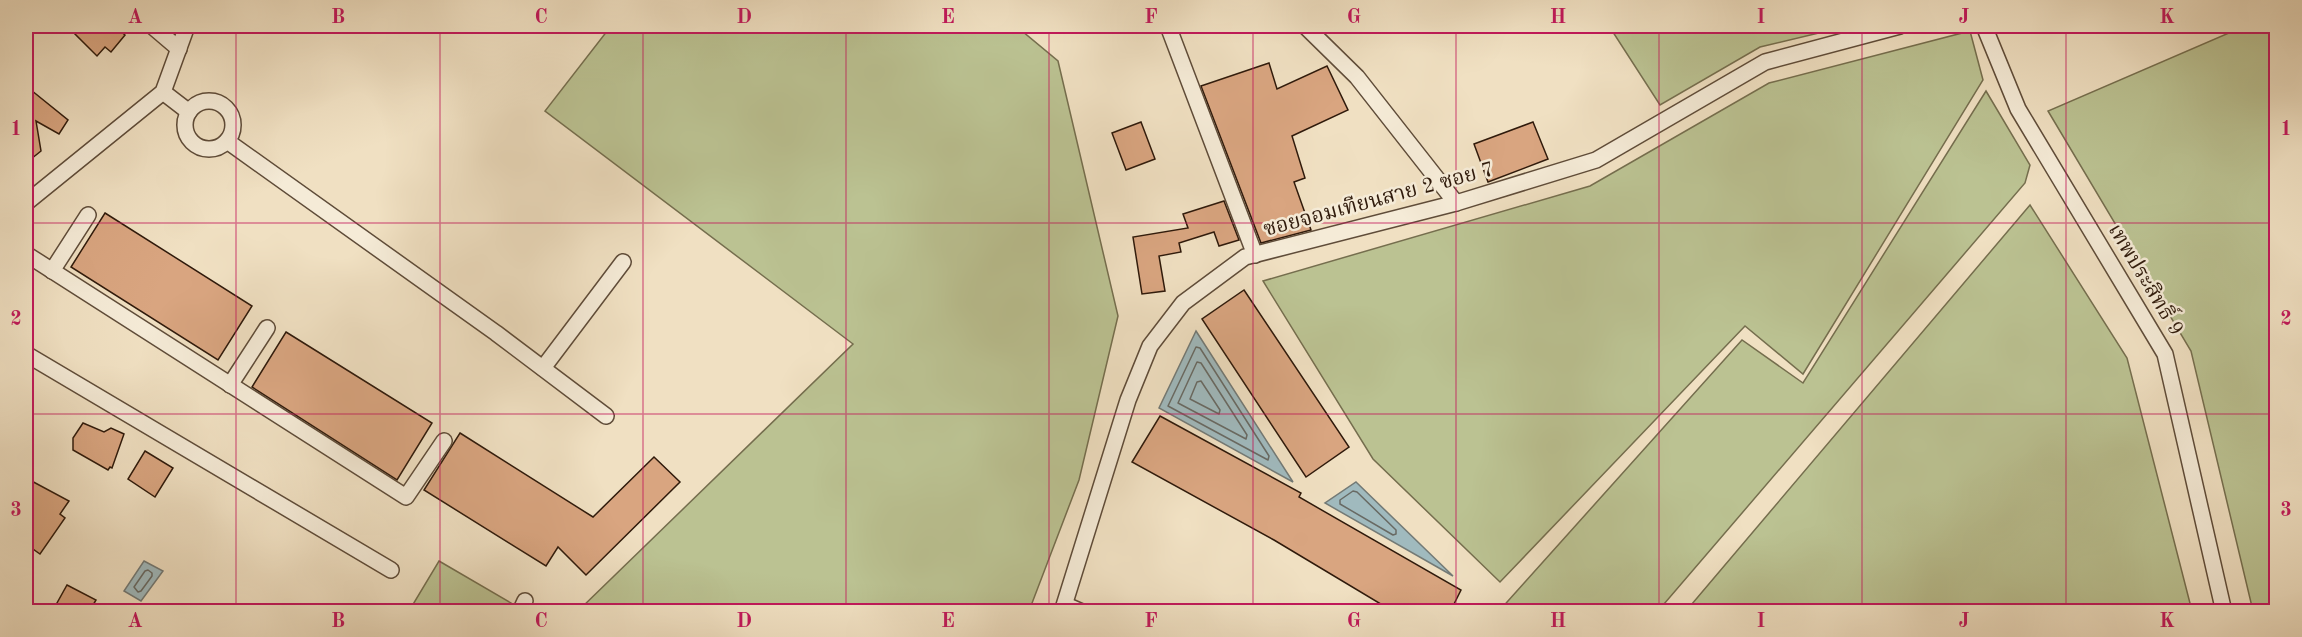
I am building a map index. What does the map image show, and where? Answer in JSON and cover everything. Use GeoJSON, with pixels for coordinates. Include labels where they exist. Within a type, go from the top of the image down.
{"type":"FeatureCollection","features":[{"type":"Feature","properties":{"kind":"street"},"geometry":{"type":"LineString","coordinates":[[152,26],[178,48]]}},
{"type":"Feature","properties":{"kind":"street"},"geometry":{"type":"LineString","coordinates":[[26,203],[163,92],[187,26]]}},
{"type":"Feature","properties":{"kind":"street"},"geometry":{"type":"LineString","coordinates":[[1168,26],[1255,255]]}},
{"type":"Feature","properties":{"kind":"street"},"geometry":{"type":"LineString","coordinates":[[1305,26],[1357,77],[1456,203]]}},
{"type":"Feature","properties":{"kind":"street","name":"ซอยจอมเทียนสาย 2 ซอย 7"},"geometry":{"type":"LineString","coordinates":[[1064,608],[1128,400],[1150,346],[1183,303],[1245,257],[1456,203],[1596,160],[1764,62],[1900,26]]}},
{"type":"Feature","properties":{"kind":"street","name":"เทพประสิทธิ์ 9"},"geometry":{"type":"LineString","coordinates":[[1984,26],[2018,109],[2165,354],[2224,612]]}},
{"type":"Feature","properties":{"kind":"street"},"geometry":{"type":"LineString","coordinates":[[163,92],[189,112]]}},
{"type":"Feature","properties":{"kind":"street"},"geometry":{"type":"LineString","coordinates":[[209,101],[224,106],[233,119],[231,134],[227,141],[221,146],[205,149],[192,141],[185,127],[189,112],[201,102],[209,101]]}},
{"type":"Feature","properties":{"kind":"street"},"geometry":{"type":"LineString","coordinates":[[227,141],[543,368],[606,416]]}},
{"type":"Feature","properties":{"kind":"street"},"geometry":{"type":"LineString","coordinates":[[51,271],[88,215]]}},
{"type":"Feature","properties":{"kind":"street"},"geometry":{"type":"LineString","coordinates":[[26,254],[406,497],[444,441]]}},
{"type":"Feature","properties":{"kind":"street"},"geometry":{"type":"LineString","coordinates":[[543,368],[623,262]]}},
{"type":"Feature","properties":{"kind":"street"},"geometry":{"type":"LineString","coordinates":[[230,385],[267,328]]}},
{"type":"Feature","properties":{"kind":"street"},"geometry":{"type":"LineString","coordinates":[[26,354],[391,570]]}},
{"type":"Feature","properties":{"kind":"street"},"geometry":{"type":"LineString","coordinates":[[1064,608],[1082,612]]}},
{"type":"Feature","properties":{"kind":"green space"},"geometry":{"type":"Polygon","coordinates":[[[611,26],[1016,26],[1058,61],[1118,316],[1079,480],[1029,611],[578,611],[853,344],[545,111],[611,26]]]}},
{"type":"Feature","properties":{"kind":"green space"},"geometry":{"type":"Polygon","coordinates":[[[1609,26],[1848,26],[1760,47],[1660,105],[1609,26]]]}},
{"type":"Feature","properties":{"kind":"green space"},"geometry":{"type":"Polygon","coordinates":[[[2245,26],[2276,26],[2276,611],[2253,611],[2191,351],[2048,111],[2245,26]]]}},
{"type":"Feature","properties":{"kind":"green space"},"geometry":{"type":"Polygon","coordinates":[[[1970,31],[1983,80],[1803,374],[1745,326],[1500,582],[1373,459],[1263,281],[1590,186],[1769,83],[1970,31]]]}},
{"type":"Feature","properties":{"kind":"green space"},"geometry":{"type":"Polygon","coordinates":[[[1986,91],[2030,165],[2025,183],[1658,611],[1499,611],[1742,340],[1803,383],[1986,91]]]}},
{"type":"Feature","properties":{"kind":"green space"},"geometry":{"type":"Polygon","coordinates":[[[2030,205],[2127,358],[2192,611],[1686,611],[2030,205]]]}},
{"type":"Feature","properties":{"kind":"green space"},"geometry":{"type":"Polygon","coordinates":[[[439,561],[511,603],[506,611],[409,611],[439,561]]]}},
{"type":"Feature","properties":{"kind":"water"},"geometry":{"type":"Polygon","coordinates":[[[1196,331],[1293,482],[1159,408],[1196,331]]]}},
{"type":"Feature","properties":{"kind":"water"},"geometry":{"type":"Polygon","coordinates":[[[1356,482],[1453,576],[1325,503],[1356,482]]]}},
{"type":"Feature","properties":{"kind":"water"},"geometry":{"type":"Polygon","coordinates":[[[144,561],[163,571],[141,601],[124,591],[144,561]]]}},
{"type":"Feature","properties":{"kind":"building"},"geometry":{"type":"Polygon","coordinates":[[[83,26],[114,26],[125,35],[111,52],[105,47],[97,56],[74,33],[83,26]]]}},
{"type":"Feature","properties":{"kind":"building"},"geometry":{"type":"Polygon","coordinates":[[[1269,63],[1277,89],[1327,66],[1348,110],[1292,136],[1305,178],[1294,182],[1311,230],[1261,243],[1201,86],[1269,63]]]}},
{"type":"Feature","properties":{"kind":"building"},"geometry":{"type":"Polygon","coordinates":[[[26,86],[68,120],[59,134],[36,121],[41,151],[26,163],[26,86]]]}},
{"type":"Feature","properties":{"kind":"building"},"geometry":{"type":"Polygon","coordinates":[[[1141,122],[1155,159],[1126,170],[1112,133],[1141,122]]]}},
{"type":"Feature","properties":{"kind":"building"},"geometry":{"type":"Polygon","coordinates":[[[1533,122],[1548,159],[1488,182],[1474,144],[1533,122]]]}},
{"type":"Feature","properties":{"kind":"building"},"geometry":{"type":"Polygon","coordinates":[[[1224,201],[1239,240],[1219,246],[1214,232],[1179,243],[1181,252],[1159,256],[1165,291],[1142,294],[1133,237],[1188,228],[1183,214],[1224,201]]]}},
{"type":"Feature","properties":{"kind":"building"},"geometry":{"type":"Polygon","coordinates":[[[105,213],[252,306],[218,360],[71,267],[105,213]]]}},
{"type":"Feature","properties":{"kind":"building"},"geometry":{"type":"Polygon","coordinates":[[[1244,290],[1349,447],[1306,477],[1202,319],[1244,290]]]}},
{"type":"Feature","properties":{"kind":"building"},"geometry":{"type":"Polygon","coordinates":[[[286,332],[432,423],[397,480],[252,387],[286,332]]]}},
{"type":"Feature","properties":{"kind":"building"},"geometry":{"type":"Polygon","coordinates":[[[1160,416],[1301,493],[1299,497],[1461,590],[1450,612],[1394,612],[1274,540],[1132,462],[1160,416]]]}},
{"type":"Feature","properties":{"kind":"building"},"geometry":{"type":"Polygon","coordinates":[[[83,423],[104,432],[111,428],[124,434],[112,468],[108,470],[73,450],[73,438],[83,423]]]}},
{"type":"Feature","properties":{"kind":"building"},"geometry":{"type":"Polygon","coordinates":[[[460,433],[593,517],[654,457],[680,482],[586,575],[558,547],[546,566],[424,490],[460,433]]]}},
{"type":"Feature","properties":{"kind":"building"},"geometry":{"type":"Polygon","coordinates":[[[145,451],[173,468],[155,497],[128,479],[145,451]]]}},
{"type":"Feature","properties":{"kind":"building"},"geometry":{"type":"Polygon","coordinates":[[[26,478],[69,501],[60,514],[65,518],[40,554],[26,544],[26,478]]]}},
{"type":"Feature","properties":{"kind":"building"},"geometry":{"type":"Polygon","coordinates":[[[67,585],[96,600],[89,612],[52,612],[67,585]]]}}]}
